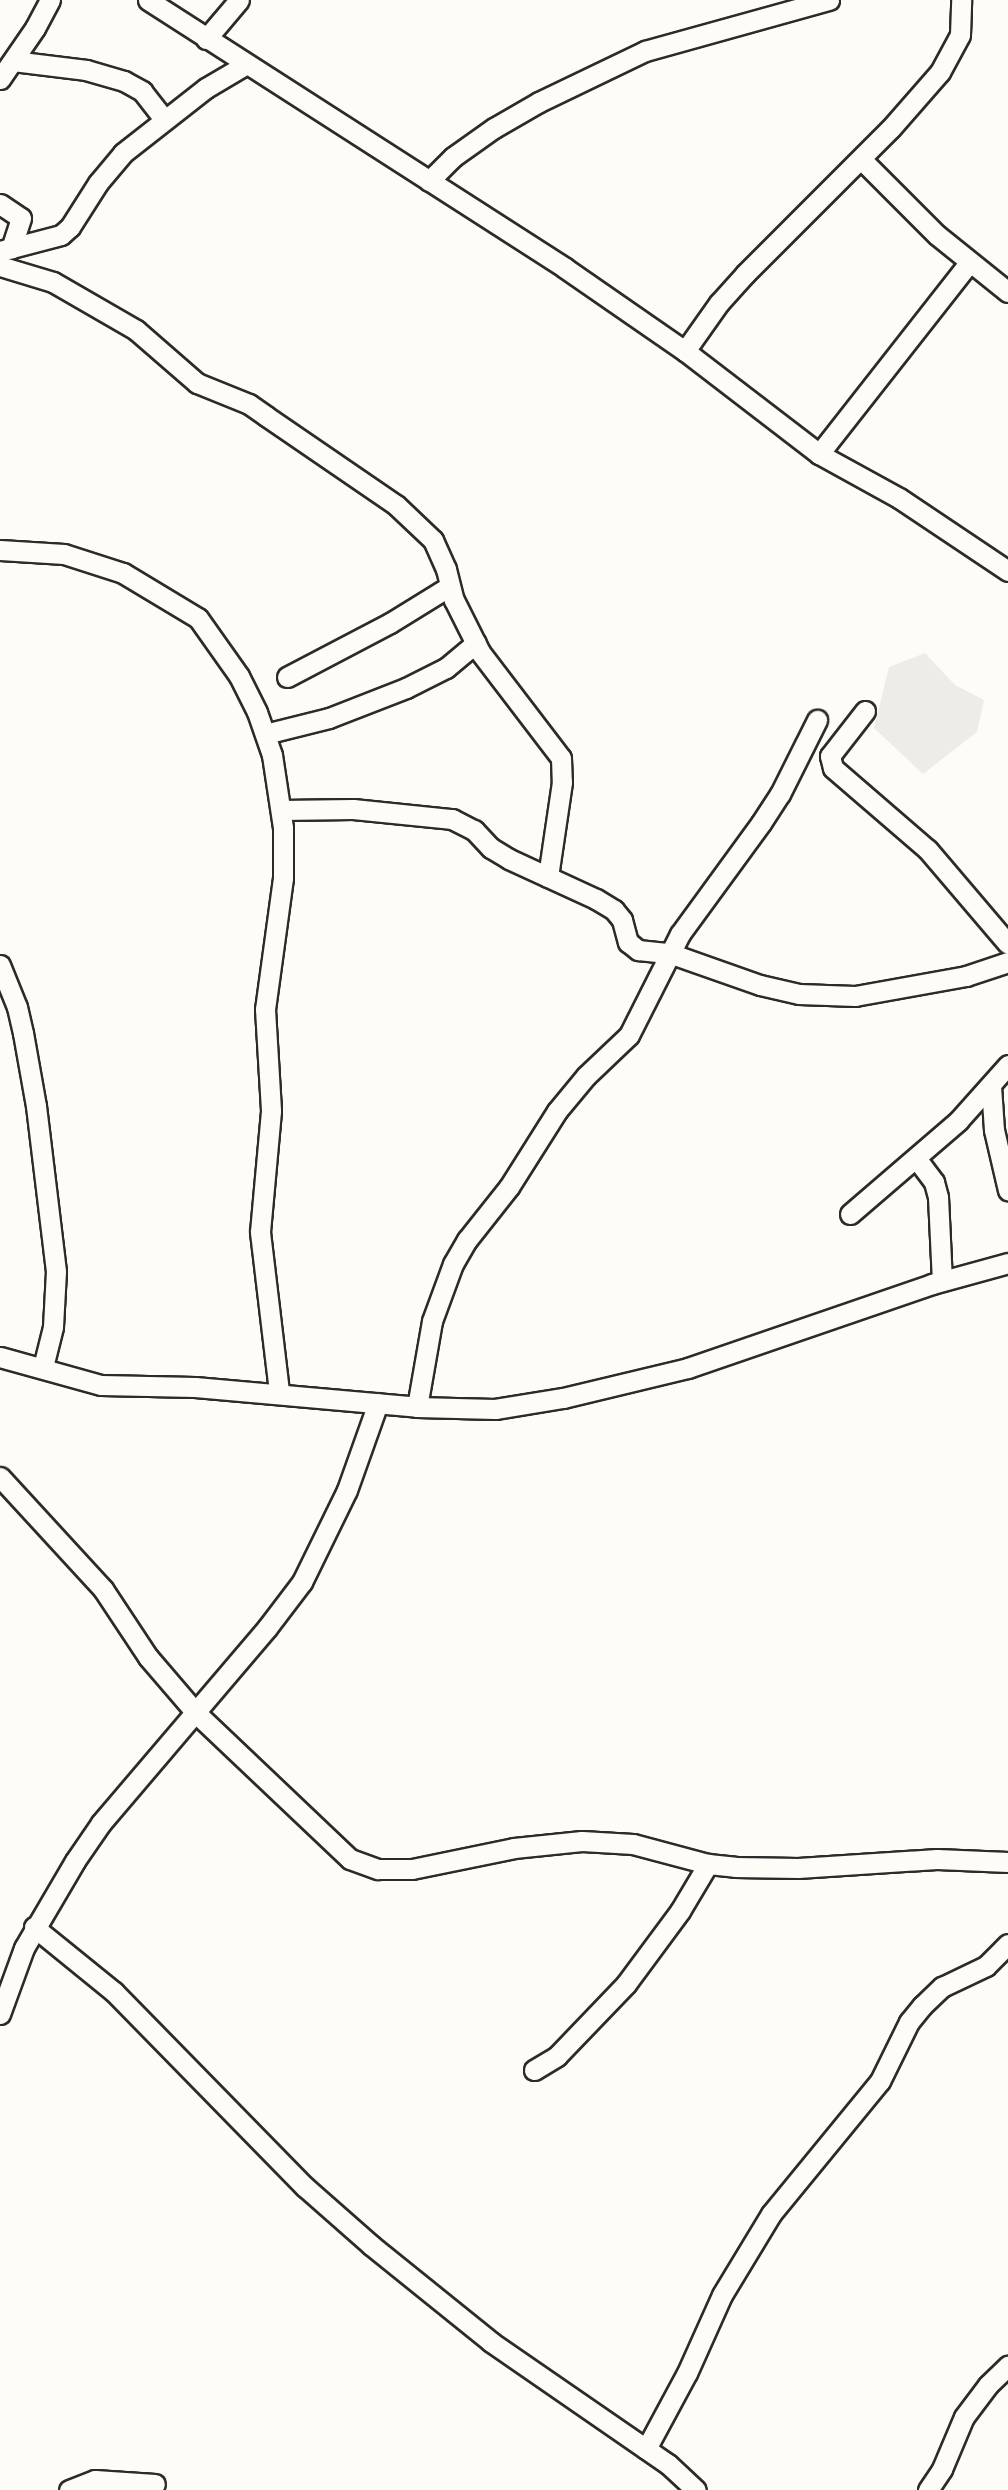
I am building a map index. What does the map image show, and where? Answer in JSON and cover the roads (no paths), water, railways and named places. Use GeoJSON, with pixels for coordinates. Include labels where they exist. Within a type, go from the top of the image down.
{"type":"FeatureCollection","features":[{"type":"Feature","properties":{"kind":"street"},"geometry":{"type":"LineString","coordinates":[[0,79],[50,0]]}},
{"type":"Feature","properties":{"kind":"street"},"geometry":{"type":"LineString","coordinates":[[148,0],[245,65],[565,268],[685,351],[820,454],[899,498],[1008,571]]}},
{"type":"Feature","properties":{"kind":"street"},"geometry":{"type":"LineString","coordinates":[[206,39],[239,0]]}},
{"type":"Feature","properties":{"kind":"street"},"geometry":{"type":"LineString","coordinates":[[429,181],[453,157],[494,128],[539,102],[645,51],[829,0]]}},
{"type":"Feature","properties":{"kind":"street"},"geometry":{"type":"LineString","coordinates":[[685,351],[719,303],[745,274],[861,159],[940,72],[960,36],[961,0]]}},
{"type":"Feature","properties":{"kind":"street"},"geometry":{"type":"LineString","coordinates":[[13,61],[86,70],[124,81],[142,91],[164,119]]}},
{"type":"Feature","properties":{"kind":"street"},"geometry":{"type":"LineString","coordinates":[[6,249],[61,235],[70,227],[109,169],[164,119],[245,65]]}},
{"type":"Feature","properties":{"kind":"street"},"geometry":{"type":"LineString","coordinates":[[861,159],[904,205],[970,263],[1008,292]]}},
{"type":"Feature","properties":{"kind":"street"},"geometry":{"type":"LineString","coordinates":[[0,204],[21,218],[6,249]]}},
{"type":"Feature","properties":{"kind":"street"},"geometry":{"type":"LineString","coordinates":[[820,454],[970,263]]}},
{"type":"Feature","properties":{"kind":"street"},"geometry":{"type":"LineString","coordinates":[[0,266],[53,282],[126,324],[197,383],[252,406],[396,505],[433,540],[476,643],[500,681],[561,758],[562,782],[548,877]]}},
{"type":"Feature","properties":{"kind":"street"},"geometry":{"type":"LineString","coordinates":[[0,550],[64,554],[123,573],[178,603],[198,618],[239,676],[272,755],[281,810],[283,878],[265,1009],[271,1100],[260,1232],[279,1392]]}},
{"type":"Feature","properties":{"kind":"street"},"geometry":{"type":"LineString","coordinates":[[287,677],[379,629],[450,586]]}},
{"type":"Feature","properties":{"kind":"street"},"geometry":{"type":"LineString","coordinates":[[265,734],[329,718],[406,688],[446,668],[476,643]]}},
{"type":"Feature","properties":{"kind":"street"},"geometry":{"type":"LineString","coordinates":[[866,711],[830,756],[833,768],[928,850],[1008,944]]}},
{"type":"Feature","properties":{"kind":"street"},"geometry":{"type":"LineString","coordinates":[[417,1407],[432,1321],[459,1254],[515,1178],[557,1111],[629,1035],[669,953],[780,794],[817,720]]}},
{"type":"Feature","properties":{"kind":"street"},"geometry":{"type":"LineString","coordinates":[[281,810],[365,810],[452,820],[474,830],[491,848],[509,859],[614,910],[622,920],[628,942],[638,950],[669,953],[760,985],[829,998],[855,996],[946,980],[1008,962]]}},
{"type":"Feature","properties":{"kind":"street"},"geometry":{"type":"LineString","coordinates":[[0,965],[17,1007],[23,1033],[36,1106],[56,1271],[53,1327],[43,1367]]}},
{"type":"Feature","properties":{"kind":"street"},"geometry":{"type":"LineString","coordinates":[[850,1214],[916,1158],[991,1086],[1008,1065]]}},
{"type":"Feature","properties":{"kind":"street"},"geometry":{"type":"LineString","coordinates":[[991,1086],[993,1130],[1008,1190]]}},
{"type":"Feature","properties":{"kind":"street"},"geometry":{"type":"LineString","coordinates":[[916,1158],[934,1182],[938,1197],[942,1281]]}},
{"type":"Feature","properties":{"kind":"street"},"geometry":{"type":"LineString","coordinates":[[0,1357],[101,1385],[279,1392],[417,1407],[495,1409],[600,1390],[736,1353],[942,1281],[1008,1263]]}},
{"type":"Feature","properties":{"kind":"street"},"geometry":{"type":"LineString","coordinates":[[0,2014],[34,1927],[101,1823],[196,1713],[302,1582],[347,1490],[378,1403]]}},
{"type":"Feature","properties":{"kind":"street"},"geometry":{"type":"LineString","coordinates":[[0,1477],[103,1589],[148,1657],[196,1713],[350,1860],[378,1869],[412,1869],[514,1848],[582,1841],[633,1844],[708,1864],[798,1868],[937,1859],[1008,1862]]}},
{"type":"Feature","properties":{"kind":"street"},"geometry":{"type":"LineString","coordinates":[[534,2070],[557,2056],[626,1984],[680,1912],[708,1864]]}},
{"type":"Feature","properties":{"kind":"street"},"geometry":{"type":"LineString","coordinates":[[34,1927],[114,1992],[305,2187],[371,2245],[491,2342],[646,2449],[696,2490]]}},
{"type":"Feature","properties":{"kind":"street"},"geometry":{"type":"LineString","coordinates":[[646,2449],[687,2373],[722,2295],[771,2214],[880,2081],[909,2022],[922,2006],[942,1987],[986,1966],[1008,1944]]}},
{"type":"Feature","properties":{"kind":"street"},"geometry":{"type":"LineString","coordinates":[[928,2490],[942,2469],[964,2417],[988,2385],[1008,2367]]}},
{"type":"Feature","properties":{"kind":"street"},"geometry":{"type":"LineString","coordinates":[[69,2490],[95,2480],[155,2484]]}}]}
